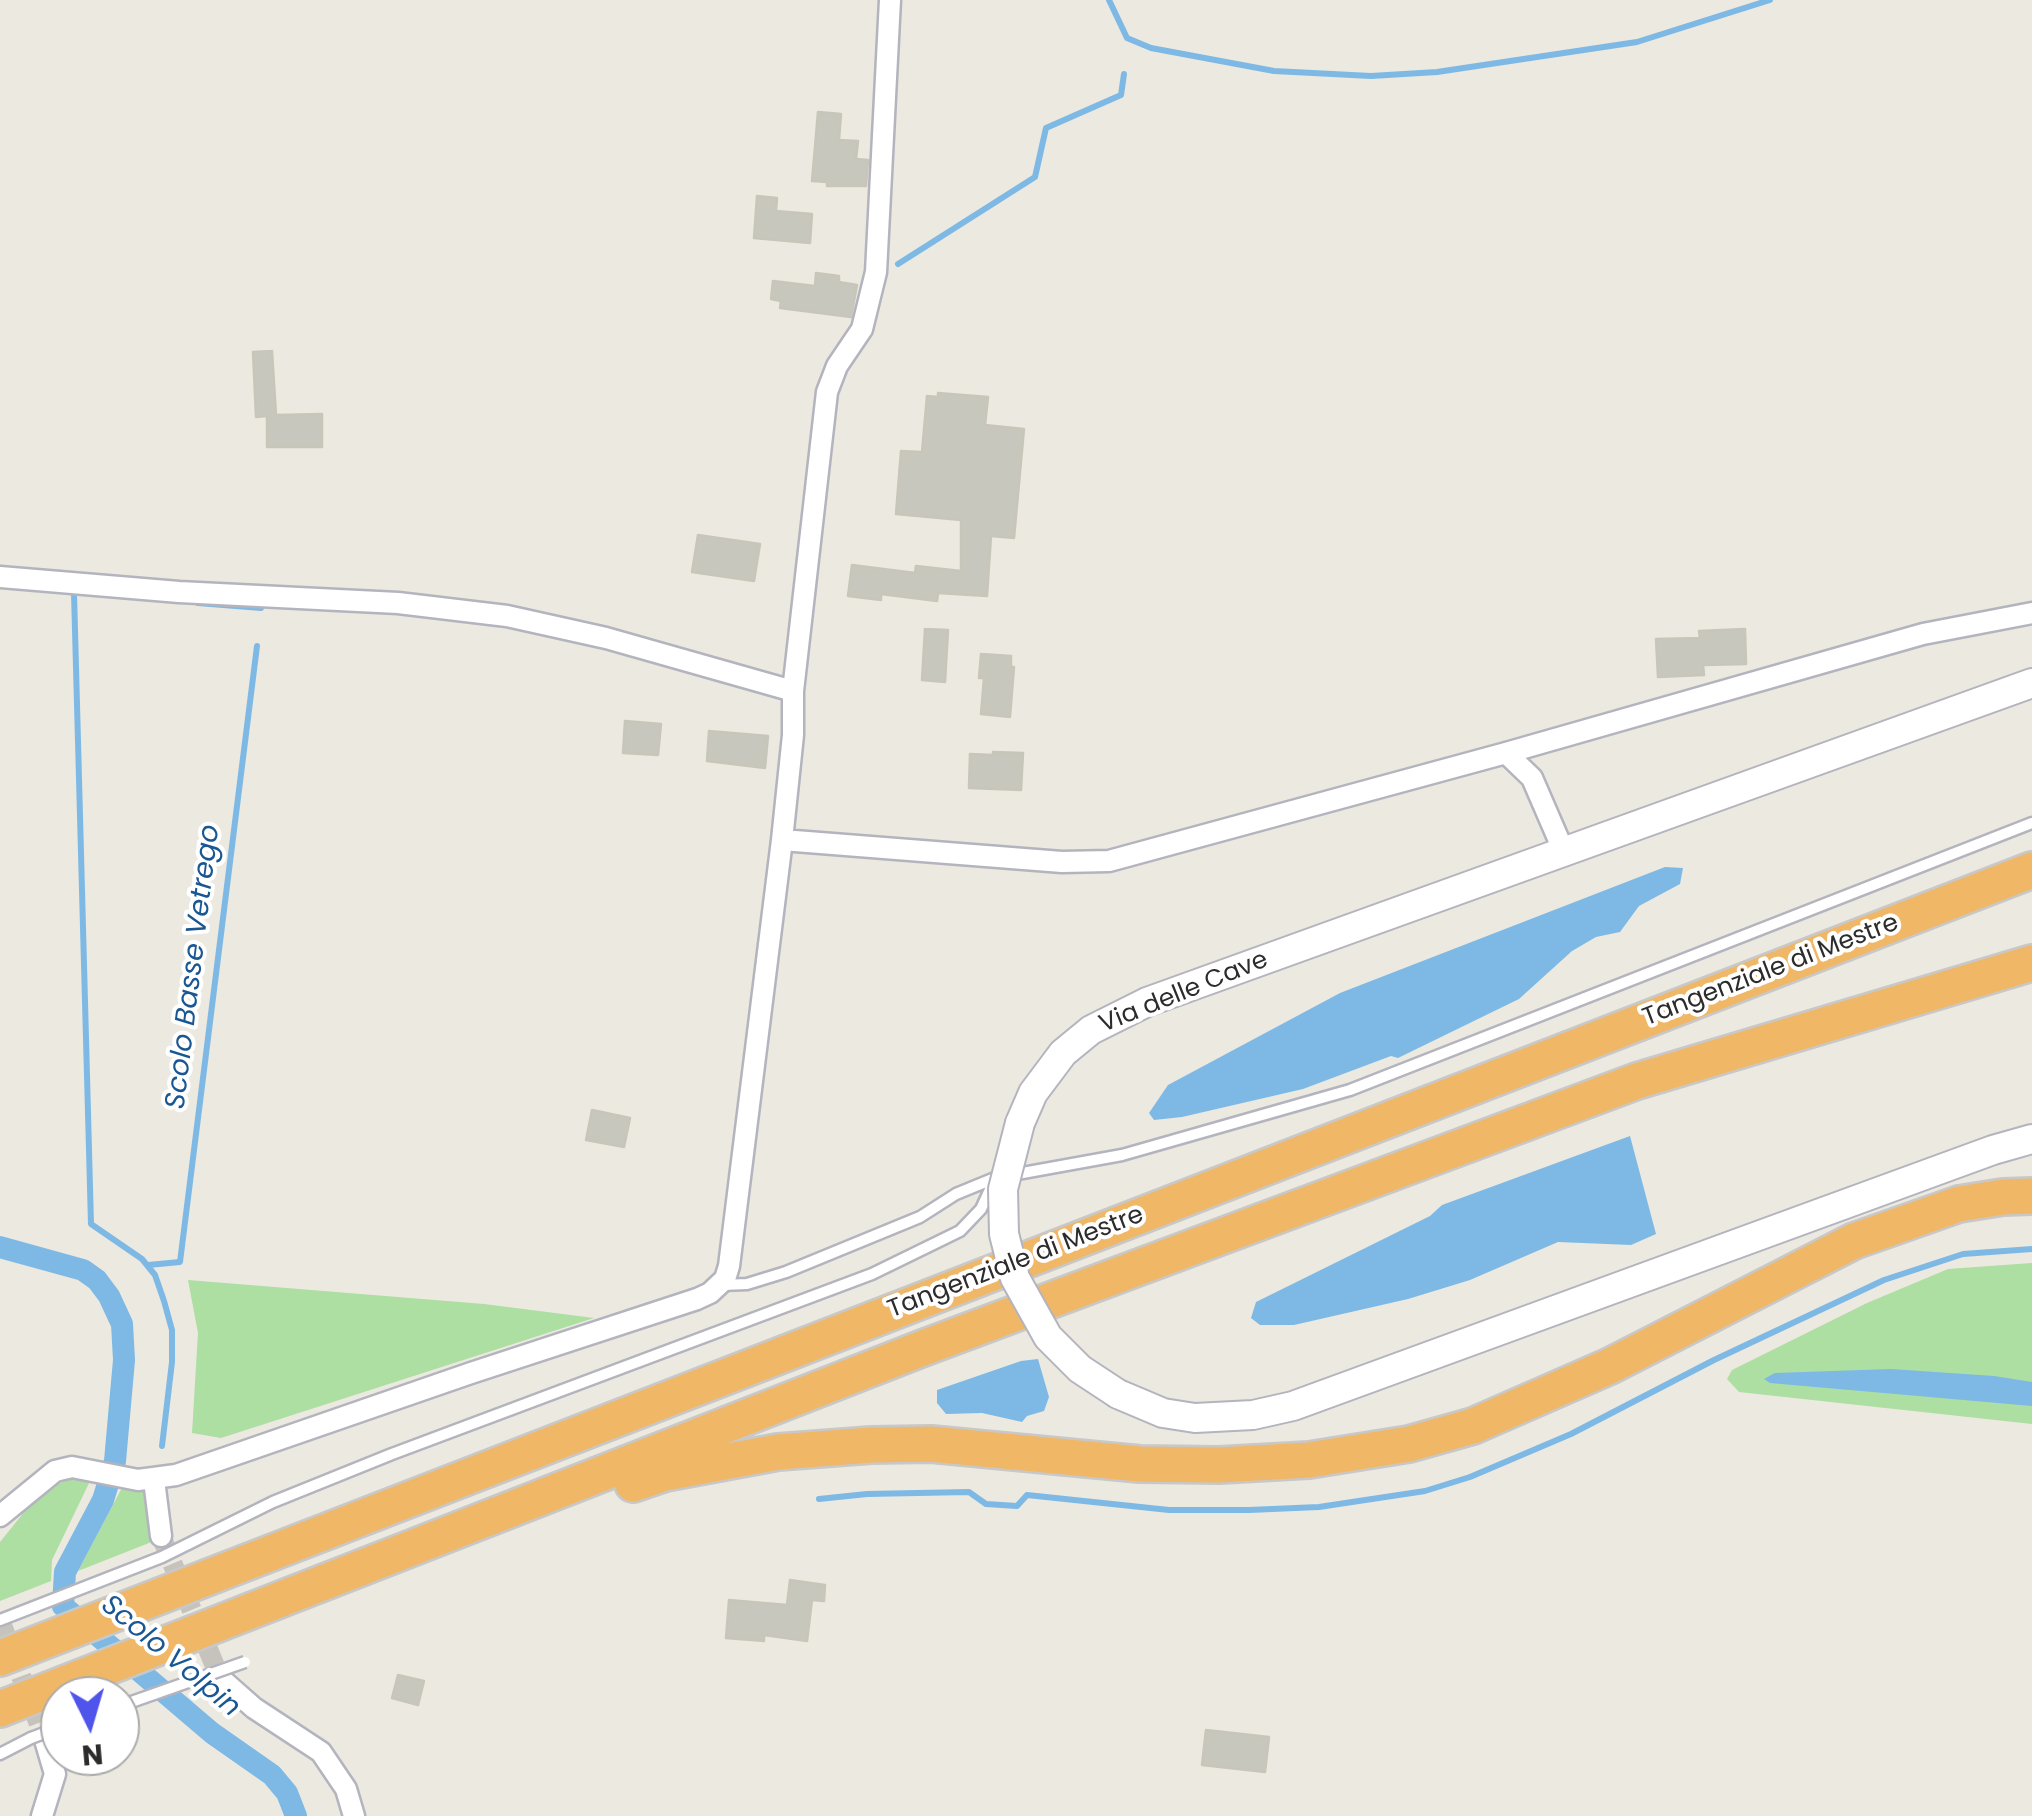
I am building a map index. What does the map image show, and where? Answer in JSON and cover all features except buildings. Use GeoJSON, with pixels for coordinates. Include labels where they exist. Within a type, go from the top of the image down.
{"type":"FeatureCollection","features":[{"type":"Feature","properties":{"kind":"highway","name":"Tangenziale di Mestre"},"geometry":{"type":"LineString","coordinates":[[8,1636],[154,1597],[2032,870]]}},
{"type":"Feature","properties":{"kind":"highway"},"geometry":{"type":"LineString","coordinates":[[0,1709],[923,1348],[1637,1081],[2032,963]]}},
{"type":"Feature","properties":{"kind":"highway"},"geometry":{"type":"LineString","coordinates":[[346,1575],[665,1474],[778,1452],[931,1444],[1140,1464],[1218,1466],[1310,1460],[1409,1444],[1473,1426],[1610,1366],[1854,1241],[1959,1204],[2004,1196],[2032,1196]]}},
{"type":"Feature","properties":{"kind":"main road","name":"Via delle Cave"},"geometry":{"type":"LineString","coordinates":[[2032,683],[1147,1002],[1091,1030],[1064,1054],[1032,1092],[1003,1188],[1004,1234],[1015,1278],[1035,1318],[1080,1369],[1118,1394],[1163,1413],[1196,1418],[1253,1416],[1292,1406],[2032,1139]]}},
{"type":"Feature","properties":{"kind":"street"},"geometry":{"type":"LineString","coordinates":[[0,1516],[55,1470],[84,1469],[146,1480],[176,1476],[452,1379],[697,1299],[721,1285],[729,1266],[782,840],[793,734],[793,691],[827,392],[837,366],[862,328],[876,272],[890,0]]}},
{"type":"Feature","properties":{"kind":"street"},"geometry":{"type":"LineString","coordinates":[[0,577],[178,592],[398,603],[508,616],[606,638],[793,691]]}},
{"type":"Feature","properties":{"kind":"street"},"geometry":{"type":"LineString","coordinates":[[782,840],[1062,862],[1109,861],[1923,634],[2032,613]]}},
{"type":"Feature","properties":{"kind":"street"},"geometry":{"type":"LineString","coordinates":[[1506,753],[1532,778],[1564,852]]}},
{"type":"Feature","properties":{"kind":"street"},"geometry":{"type":"LineString","coordinates":[[146,1480],[162,1546]]}},
{"type":"Feature","properties":{"kind":"street"},"geometry":{"type":"LineString","coordinates":[[220,1678],[254,1708],[321,1752],[346,1789],[354,1816]]}},
{"type":"Feature","properties":{"kind":"street"},"geometry":{"type":"LineString","coordinates":[[42,1816],[54,1776]]}},
{"type":"Feature","properties":{"kind":"lane"},"geometry":{"type":"LineString","coordinates":[[721,1285],[747,1284],[786,1272],[920,1218],[956,1194],[996,1178],[1122,1156],[1350,1090],[2032,823]]}},
{"type":"Feature","properties":{"kind":"lane"},"geometry":{"type":"LineString","coordinates":[[8,1636],[162,1546],[375,1460],[872,1274],[960,1231],[982,1209],[996,1178]]}},
{"type":"Feature","properties":{"kind":"lane"},"geometry":{"type":"LineString","coordinates":[[140,1699],[245,1662]]}},
{"type":"Feature","properties":{"kind":"lane"},"geometry":{"type":"LineString","coordinates":[[0,1754],[40,1737]]}},
{"type":"Feature","properties":{"kind":"green space"},"geometry":{"type":"Polygon","coordinates":[[[2032,1263],[2032,1424],[1739,1392],[1727,1379],[1732,1370],[1867,1303],[1948,1269],[2032,1263]]]}},
{"type":"Feature","properties":{"kind":"green space"},"geometry":{"type":"Polygon","coordinates":[[[188,1280],[484,1304],[594,1318],[221,1438],[192,1433],[198,1333],[188,1280]]]}},
{"type":"Feature","properties":{"kind":"green space"},"geometry":{"type":"Polygon","coordinates":[[[76,1477],[91,1479],[52,1560],[51,1581],[0,1601],[0,1542],[42,1490],[76,1477]]]}},
{"type":"Feature","properties":{"kind":"green space"},"geometry":{"type":"Polygon","coordinates":[[[124,1484],[145,1490],[154,1541],[78,1571],[124,1484]]]}},
{"type":"Feature","properties":{"kind":"water"},"geometry":{"type":"Polygon","coordinates":[[[1665,867],[1683,868],[1680,884],[1639,906],[1620,932],[1596,937],[1572,951],[1519,999],[1398,1058],[1391,1056],[1303,1089],[1182,1117],[1154,1120],[1149,1113],[1168,1085],[1340,993],[1665,867]]]}},
{"type":"Feature","properties":{"kind":"water"},"geometry":{"type":"Polygon","coordinates":[[[1630,1136],[1656,1234],[1631,1245],[1558,1242],[1470,1280],[1408,1299],[1294,1325],[1260,1325],[1251,1318],[1256,1302],[1430,1216],[1442,1205],[1630,1136]]]}},
{"type":"Feature","properties":{"kind":"water"},"geometry":{"type":"Polygon","coordinates":[[[1038,1359],[1049,1397],[1044,1411],[1027,1416],[1022,1422],[982,1413],[946,1414],[937,1403],[937,1390],[1021,1361],[1038,1359]]]}},
{"type":"Feature","properties":{"kind":"water"},"geometry":{"type":"Polygon","coordinates":[[[1891,1369],[2032,1382],[2032,1406],[1770,1383],[1764,1379],[1775,1373],[1891,1369]]]}},
{"type":"Feature","properties":{"kind":"waterway"},"geometry":{"type":"LineString","coordinates":[[1109,0],[1127,38],[1151,48],[1274,71],[1371,76],[1437,72],[1637,42],[1770,0]]}},
{"type":"Feature","properties":{"kind":"waterway"},"geometry":{"type":"LineString","coordinates":[[898,264],[1035,177],[1046,128],[1121,95],[1124,74]]}},
{"type":"Feature","properties":{"kind":"waterway"},"geometry":{"type":"LineString","coordinates":[[74,593],[91,1224],[142,1259],[155,1275],[164,1301],[172,1330],[172,1362],[162,1446]]}},
{"type":"Feature","properties":{"kind":"waterway","name":"Scolo Basse Vetrego"},"geometry":{"type":"LineString","coordinates":[[198,603],[261,608]]}},
{"type":"Feature","properties":{"kind":"waterway","name":"Scolo Basse Vetrego"},"geometry":{"type":"LineString","coordinates":[[148,1265],[180,1262],[257,646]]}},
{"type":"Feature","properties":{"kind":"waterway","name":"Scolo Volpin"},"geometry":{"type":"LineString","coordinates":[[0,1247],[83,1270],[109,1296],[122,1324],[124,1360],[115,1461],[103,1500],[65,1572],[63,1606],[212,1733],[272,1775],[287,1793],[296,1816]]}},
{"type":"Feature","properties":{"kind":"waterway"},"geometry":{"type":"LineString","coordinates":[[819,1499],[969,1492],[986,1504],[1017,1506],[1027,1495],[1169,1510],[1249,1510],[1319,1507],[1425,1491],[1470,1477],[1571,1434],[1714,1360],[1884,1280],[1963,1254],[2032,1249]]}},
{"type":"Feature","properties":{"kind":"tunnel"},"geometry":{"type":"LineString","coordinates":[[161,1536],[220,1678]]}},
{"type":"Feature","properties":{"kind":"tunnel"},"geometry":{"type":"LineString","coordinates":[[0,1620],[40,1727]]}}]}
